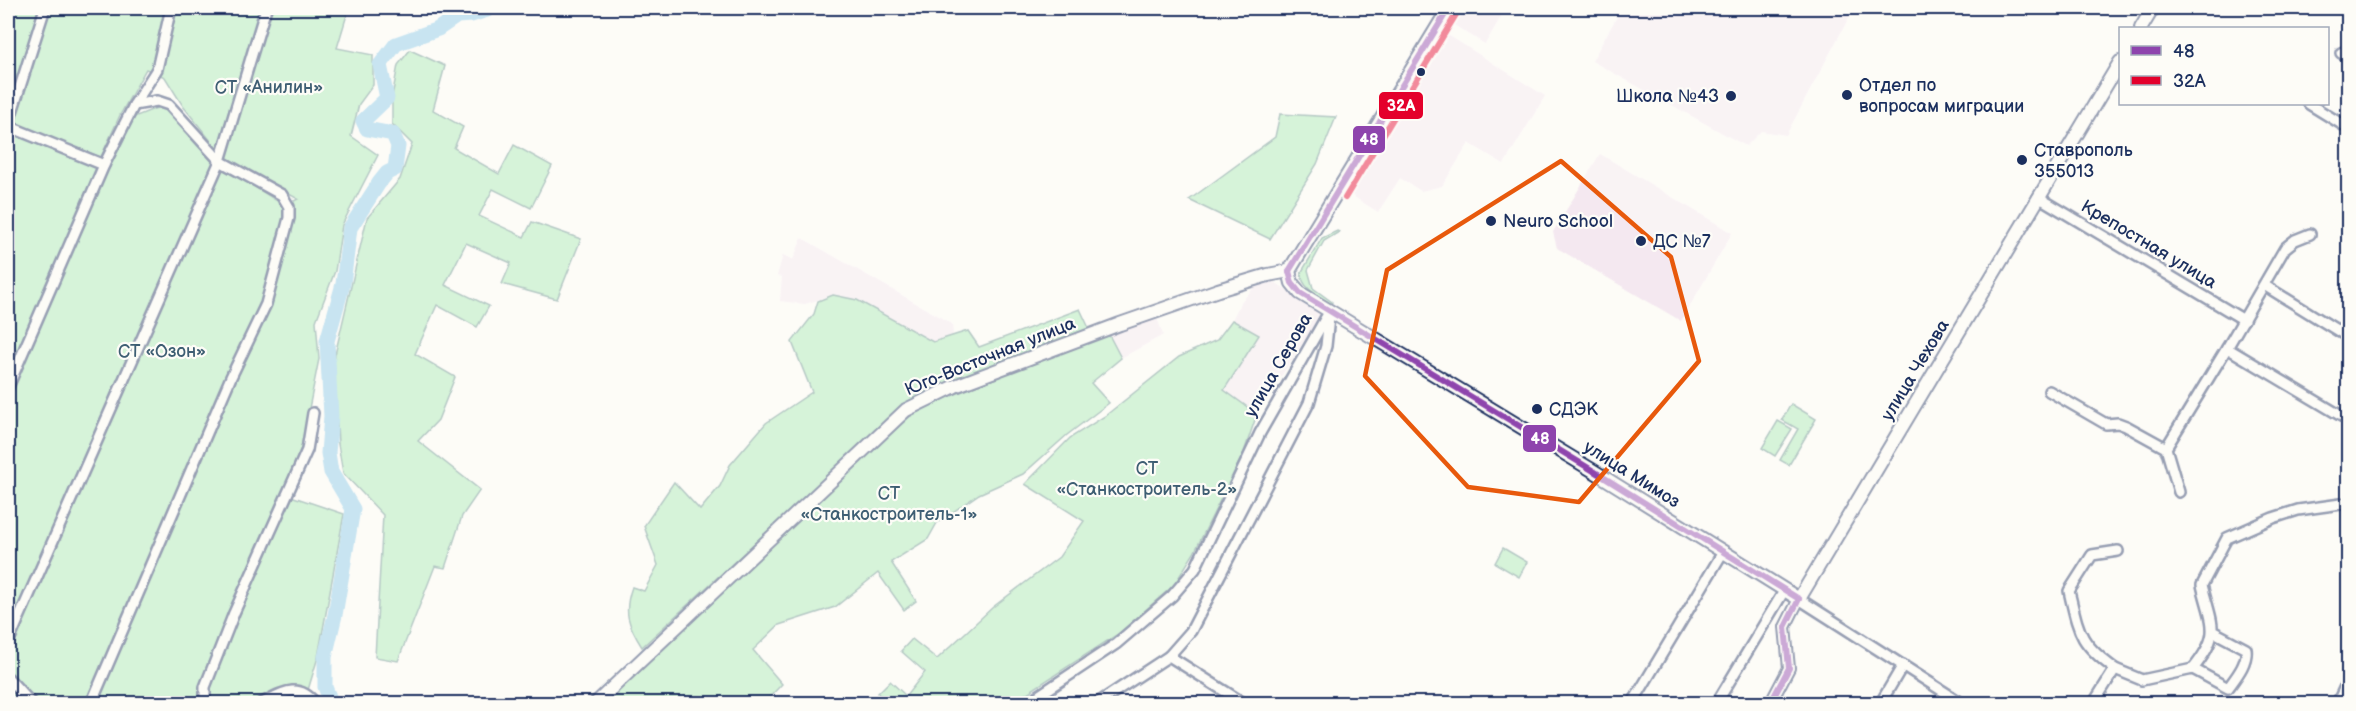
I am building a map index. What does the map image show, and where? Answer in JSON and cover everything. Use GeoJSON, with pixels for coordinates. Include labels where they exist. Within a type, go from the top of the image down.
{"type":"FeatureCollection","features":[{"type":"Feature","properties":{"kind":"street"},"geometry":{"type":"LineString","coordinates":[[45,8],[8,126],[104,165]]}},
{"type":"Feature","properties":{"kind":"street"},"geometry":{"type":"LineString","coordinates":[[8,387],[104,165],[134,105],[157,69],[171,8]]}},
{"type":"Feature","properties":{"kind":"street"},"geometry":{"type":"LineString","coordinates":[[8,643],[220,161],[266,8]]}},
{"type":"Feature","properties":{"kind":"street"},"geometry":{"type":"LineString","coordinates":[[1289,272],[1449,8]]}},
{"type":"Feature","properties":{"kind":"street"},"geometry":{"type":"LineString","coordinates":[[2142,27],[2153,8]]}},
{"type":"Feature","properties":{"kind":"street","name":"улица Чехова"},"geometry":{"type":"LineString","coordinates":[[1770,704],[1789,668],[1785,627],[1799,599],[2119,65]]}},
{"type":"Feature","properties":{"kind":"street"},"geometry":{"type":"LineString","coordinates":[[91,704],[231,377],[266,304],[289,218],[289,207],[282,195],[220,161],[169,105],[157,101],[134,105]]}},
{"type":"Feature","properties":{"kind":"street"},"geometry":{"type":"LineString","coordinates":[[2311,105],[2349,128]]}},
{"type":"Feature","properties":{"kind":"street","name":"Крепостная улица"},"geometry":{"type":"LineString","coordinates":[[2038,197],[2244,320]]}},
{"type":"Feature","properties":{"kind":"street"},"geometry":{"type":"LineString","coordinates":[[2166,448],[2285,248],[2295,240],[2310,234]]}},
{"type":"Feature","properties":{"kind":"street","name":"улица Мимоз"},"geometry":{"type":"LineString","coordinates":[[1289,272],[1292,282],[1300,293],[1329,312],[1539,438],[1963,704]]}},
{"type":"Feature","properties":{"kind":"street","name":"Юго-Восточная улица"},"geometry":{"type":"LineString","coordinates":[[595,704],[906,410],[955,386],[1120,324],[1218,290],[1268,275],[1289,272]]}},
{"type":"Feature","properties":{"kind":"street"},"geometry":{"type":"LineString","coordinates":[[2264,285],[2349,337]]}},
{"type":"Feature","properties":{"kind":"street","name":"улица Серова"},"geometry":{"type":"LineString","coordinates":[[1096,704],[1169,656],[1191,631],[1309,403],[1326,346],[1329,312]]}},
{"type":"Feature","properties":{"kind":"street","name":"улица Серова"},"geometry":{"type":"LineString","coordinates":[[1026,704],[1116,644],[1172,596],[1195,569],[1260,433],[1329,312]]}},
{"type":"Feature","properties":{"kind":"street"},"geometry":{"type":"LineString","coordinates":[[2227,348],[2349,420]]}},
{"type":"Feature","properties":{"kind":"street"},"geometry":{"type":"LineString","coordinates":[[2049,391],[2106,424],[2118,423],[2126,426],[2166,448],[2179,492]]}},
{"type":"Feature","properties":{"kind":"street"},"geometry":{"type":"LineString","coordinates":[[205,704],[205,687],[234,613],[307,450],[313,413]]}},
{"type":"Feature","properties":{"kind":"street"},"geometry":{"type":"LineString","coordinates":[[2118,551],[2092,555],[2069,591],[2084,643],[2093,654],[2115,669],[2142,680],[2193,669],[2204,655],[2214,632],[2202,585],[2227,538],[2298,510],[2349,503]]}},
{"type":"Feature","properties":{"kind":"street"},"geometry":{"type":"LineString","coordinates":[[1632,704],[1723,552]]}},
{"type":"Feature","properties":{"kind":"street"},"geometry":{"type":"LineString","coordinates":[[1716,704],[1784,591]]}},
{"type":"Feature","properties":{"kind":"street"},"geometry":{"type":"LineString","coordinates":[[2193,669],[2228,688],[2240,670],[2247,654],[2246,650],[2214,632]]}},
{"type":"Feature","properties":{"kind":"street"},"geometry":{"type":"LineString","coordinates":[[1169,656],[1245,704]]}},
{"type":"Feature","properties":{"kind":"street"},"geometry":{"type":"LineString","coordinates":[[1880,704],[1903,665]]}},
{"type":"Feature","properties":{"kind":"street"},"geometry":{"type":"LineString","coordinates":[[2093,704],[2115,669]]}},
{"type":"Feature","properties":{"kind":"street"},"geometry":{"type":"LineString","coordinates":[[8,678],[32,704]]}},
{"type":"Feature","properties":{"kind":"street"},"geometry":{"type":"LineString","coordinates":[[2337,704],[2349,680]]}},
{"type":"Feature","properties":{"kind":"street"},"geometry":{"type":"LineString","coordinates":[[260,704],[297,690],[306,693],[316,704]]}},
{"type":"Feature","properties":{"kind":"highlighted area"},"geometry":{"type":"Polygon","coordinates":[[[1561,161],[1671,257],[1699,361],[1579,502],[1468,487],[1365,376],[1387,270],[1561,161]]]}},
{"type":"Feature","properties":{"kind":"shaded area"},"geometry":{"type":"Polygon","coordinates":[[[1458,8],[1506,8],[1485,44],[1449,22],[1458,8]]]}},
{"type":"Feature","properties":{"kind":"shaded area","name":"Школа №43"},"geometry":{"type":"Polygon","coordinates":[[[1622,8],[1854,8],[1786,135],[1761,131],[1746,146],[1592,61],[1622,8]]]}},
{"type":"Feature","properties":{"kind":"shaded area"},"geometry":{"type":"Polygon","coordinates":[[[1443,32],[1545,96],[1504,164],[1469,143],[1442,186],[1421,191],[1400,178],[1378,212],[1348,193],[1443,32]]]}},
{"type":"Feature","properties":{"kind":"shaded area","name":"ДС №7"},"geometry":{"type":"Polygon","coordinates":[[[1600,154],[1732,233],[1681,321],[1557,248],[1553,232],[1600,154]]]}},
{"type":"Feature","properties":{"kind":"shaded area"},"geometry":{"type":"Polygon","coordinates":[[[802,238],[952,324],[953,335],[933,342],[857,300],[833,295],[805,304],[780,301],[782,277],[777,276],[783,255],[793,260],[802,238]]]}},
{"type":"Feature","properties":{"kind":"shaded area"},"geometry":{"type":"Polygon","coordinates":[[[1261,280],[1272,280],[1321,314],[1257,414],[1224,391],[1258,335],[1232,320],[1241,302],[1261,280]]]}},
{"type":"Feature","properties":{"kind":"shaded area"},"geometry":{"type":"Polygon","coordinates":[[[1156,315],[1163,335],[1121,358],[1108,333],[1156,315]]]}},
{"type":"Feature","properties":{"kind":"green space","name":"СТ «Озон»"},"geometry":{"type":"Polygon","coordinates":[[[8,8],[349,8],[337,48],[373,55],[373,85],[359,104],[351,136],[378,155],[342,225],[335,271],[316,321],[319,359],[301,448],[282,493],[344,514],[318,657],[306,703],[8,703],[8,133],[107,167],[129,119],[164,105],[218,164],[285,206],[298,199],[223,156],[183,106],[165,77],[146,69],[120,115],[101,157],[8,122],[8,8]]]}},
{"type":"Feature","properties":{"kind":"green space"},"geometry":{"type":"Polygon","coordinates":[[[410,50],[445,66],[433,110],[463,127],[454,148],[499,174],[514,145],[552,166],[531,208],[493,189],[479,216],[524,237],[532,222],[581,239],[557,299],[502,284],[511,263],[466,243],[445,285],[489,306],[477,327],[437,305],[415,354],[455,377],[438,420],[418,441],[480,490],[462,516],[445,568],[435,566],[398,661],[375,657],[383,515],[343,473],[338,444],[334,359],[367,218],[400,179],[412,144],[392,124],[392,97],[398,65],[410,50]]]}},
{"type":"Feature","properties":{"kind":"green space"},"geometry":{"type":"Polygon","coordinates":[[[1280,114],[1336,117],[1317,164],[1270,239],[1189,200],[1275,137],[1280,114]]]}},
{"type":"Feature","properties":{"kind":"green space"},"geometry":{"type":"Polygon","coordinates":[[[1339,232],[1324,241],[1308,270],[1313,288],[1332,302],[1331,304],[1308,288],[1301,273],[1322,238],[1339,232]]]}},
{"type":"Feature","properties":{"kind":"green space","name":"СТ «Станкостроитель-1»"},"geometry":{"type":"Polygon","coordinates":[[[833,295],[857,300],[933,342],[968,331],[979,347],[1080,309],[1089,328],[974,376],[958,380],[860,446],[642,647],[630,625],[628,604],[632,587],[644,591],[658,565],[644,526],[674,482],[700,510],[720,486],[730,465],[766,423],[812,392],[792,342],[814,314],[818,301],[833,295]]]}},
{"type":"Feature","properties":{"kind":"green space","name":"СТ «Станкостроитель-2»"},"geometry":{"type":"Polygon","coordinates":[[[1232,320],[1259,335],[1224,390],[1257,414],[1244,452],[1194,553],[1174,585],[1118,634],[1012,703],[888,703],[878,693],[890,681],[906,696],[925,672],[901,651],[912,639],[937,659],[993,607],[1059,557],[1084,521],[1025,484],[1070,438],[1105,416],[1179,357],[1217,340],[1232,320]]]}},
{"type":"Feature","properties":{"kind":"green space","name":"СТ «Станкостроитель-1»"},"geometry":{"type":"Polygon","coordinates":[[[1108,333],[1121,358],[1091,383],[1109,403],[1067,435],[1023,474],[979,494],[937,523],[928,539],[891,562],[916,601],[904,610],[878,573],[835,607],[779,625],[753,650],[782,684],[764,703],[602,704],[909,417],[926,406],[1108,333]]]}},
{"type":"Feature","properties":{"kind":"green space"},"geometry":{"type":"Polygon","coordinates":[[[1791,404],[1816,419],[1789,465],[1780,460],[1798,429],[1782,420],[1791,404]]]}},
{"type":"Feature","properties":{"kind":"green space"},"geometry":{"type":"Polygon","coordinates":[[[1778,421],[1792,429],[1775,456],[1762,448],[1778,421]]]}},
{"type":"Feature","properties":{"kind":"green space"},"geometry":{"type":"Polygon","coordinates":[[[1503,548],[1527,562],[1519,577],[1495,563],[1503,548]]]}},
{"type":"Feature","properties":{"kind":"waterway"},"geometry":{"type":"LineString","coordinates":[[332,704],[325,687],[325,657],[335,615],[353,509],[331,472],[328,453],[331,416],[327,341],[343,284],[350,228],[379,183],[387,173],[395,169],[398,146],[393,134],[367,129],[363,121],[387,98],[380,65],[396,44],[438,29],[457,16],[471,15],[488,8]]}},
{"type":"Feature","properties":{"kind":"transit line","name":"48"},"geometry":{"type":"LineString","coordinates":[[1289,271],[1449,8]]}},
{"type":"Feature","properties":{"kind":"transit line","name":"32A"},"geometry":{"type":"LineString","coordinates":[[1345,198],[1457,13]]}},
{"type":"Feature","properties":{"kind":"transit line","name":"48"},"geometry":{"type":"LineString","coordinates":[[1289,271],[1292,283],[1300,293],[1799,599]]}},
{"type":"Feature","properties":{"kind":"transit line","name":"48"},"geometry":{"type":"LineString","coordinates":[[1770,704],[1789,668],[1785,627],[1799,599]]}},
{"type":"Feature","properties":{"kind":"place","name":"Отдел по вопросам миграции"},"geometry":{"type":"Point","coordinates":[1847,95]}},
{"type":"Feature","properties":{"kind":"place","name":"Школа №43"},"geometry":{"type":"Point","coordinates":[1731,96]}},
{"type":"Feature","properties":{"kind":"place","name":"Ставрополь 355013"},"geometry":{"type":"Point","coordinates":[2022,160]}},
{"type":"Feature","properties":{"kind":"place","name":"Neuro School"},"geometry":{"type":"Point","coordinates":[1491,221]}},
{"type":"Feature","properties":{"kind":"place","name":"ДС №7"},"geometry":{"type":"Point","coordinates":[1641,241]}},
{"type":"Feature","properties":{"kind":"place","name":"СДЭК"},"geometry":{"type":"Point","coordinates":[1537,409]}},
{"type":"Feature","properties":{"kind":"park label","name":"СТ «Анилин»"},"geometry":{"type":"Point","coordinates":[269,87]}}]}
